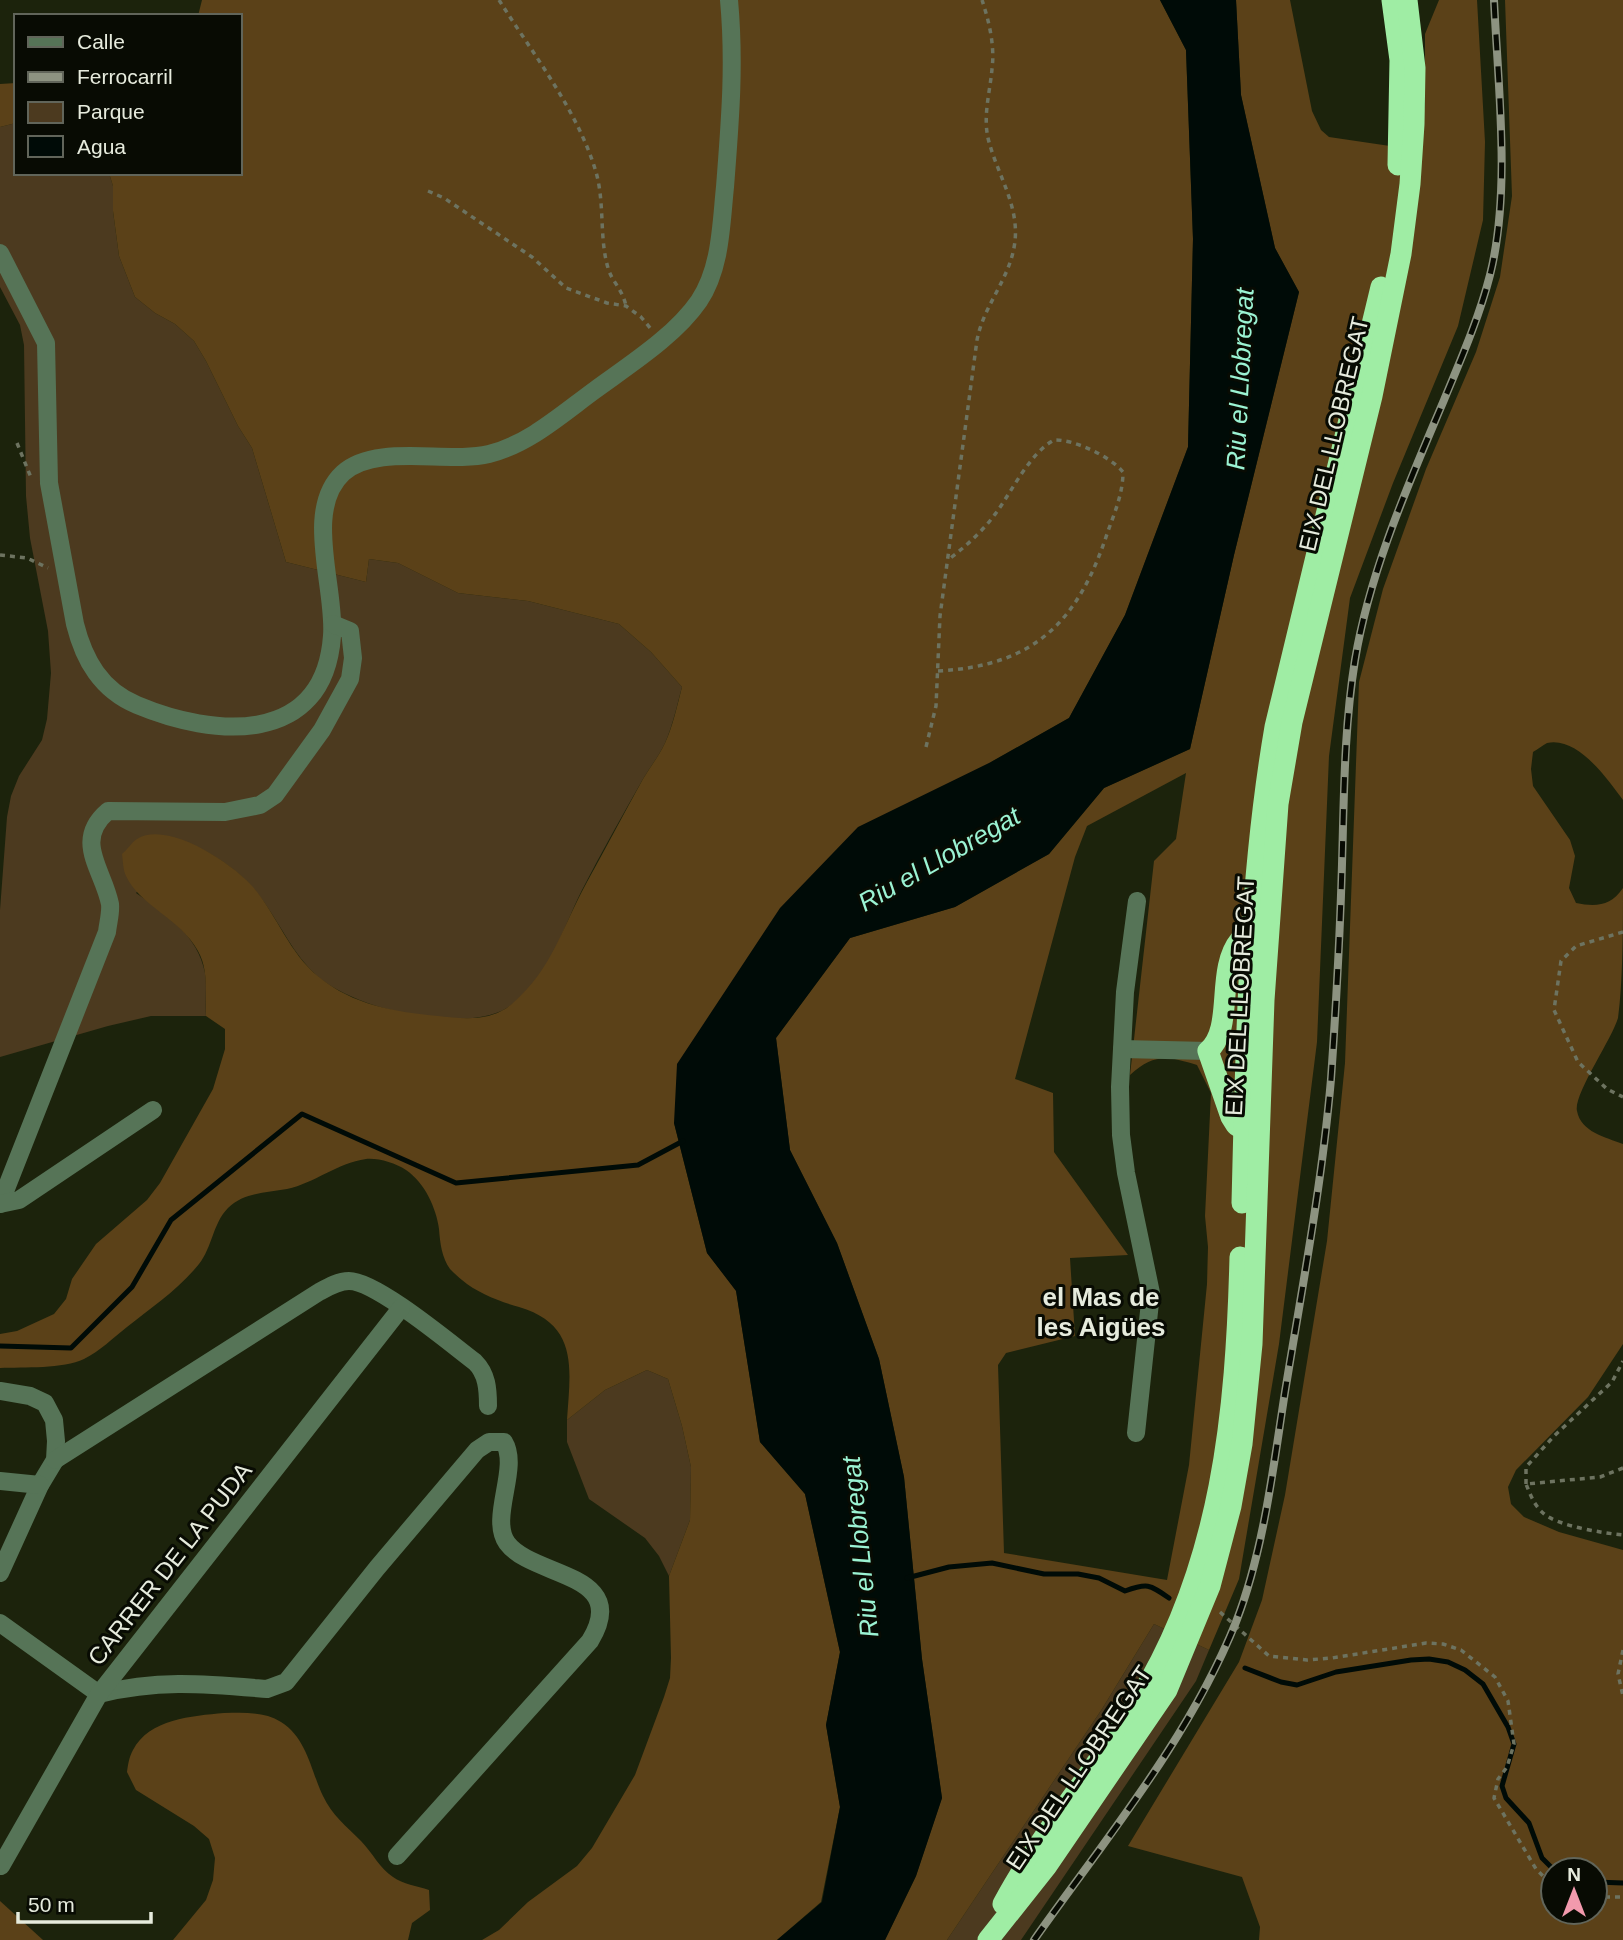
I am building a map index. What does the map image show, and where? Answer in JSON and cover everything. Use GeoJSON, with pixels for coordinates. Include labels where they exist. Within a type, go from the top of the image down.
{"type":"FeatureCollection","features":[{"type":"Feature","properties":{"kind":"highway","name":"EIX DEL LLOBREGAT"},"geometry":{"type":"LineString","coordinates":[[986,1940],[1010,1891],[1157,1668],[1195,1584],[1209,1537],[1223,1471],[1240,1270],[1252,940],[1264,795],[1275,727],[1379,294],[1391,233],[1398,171],[1400,60],[1392,0]]}},
{"type":"Feature","properties":{"kind":"highway","name":"EIX DEL LLOBREGAT"},"geometry":{"type":"LineString","coordinates":[[986,1940],[1046,1867],[1167,1690],[1205,1599],[1231,1506],[1242,1444],[1252,1344],[1264,1000],[1278,804],[1292,722],[1372,396],[1401,254],[1414,124],[1415,68],[1407,0]]}},
{"type":"Feature","properties":{"kind":"highway"},"geometry":{"type":"LineString","coordinates":[[1244,1130],[1236,1125],[1231,1117],[1208,1051],[1217,1038],[1227,971],[1234,947],[1240,940],[1252,940]]}},
{"type":"Feature","properties":{"kind":"street"},"geometry":{"type":"LineString","coordinates":[[0,253],[46,343],[49,483],[65,579],[79,641],[91,666],[113,691],[133,703],[161,713],[204,722],[253,726],[273,722],[291,713],[308,697],[321,677],[330,651],[333,624],[323,527],[324,512],[333,485],[345,471],[375,459],[475,457],[508,448],[560,416],[660,340],[687,316],[699,301],[716,262],[733,96],[729,0]]}},
{"type":"Feature","properties":{"kind":"street"},"geometry":{"type":"LineString","coordinates":[[0,1204],[107,932],[110,906],[91,846],[94,826],[108,811],[225,812],[260,805],[275,795],[322,730],[350,679],[353,658],[350,631],[333,624]]}},
{"type":"Feature","properties":{"kind":"street"},"geometry":{"type":"LineString","coordinates":[[1136,1433],[1151,1293],[1134,1220],[1123,1148],[1120,1087],[1125,992],[1137,901]]}},
{"type":"Feature","properties":{"kind":"street"},"geometry":{"type":"LineString","coordinates":[[1122,1049],[1208,1051]]}},
{"type":"Feature","properties":{"kind":"street"},"geometry":{"type":"LineString","coordinates":[[0,1204],[19,1200],[153,1110]]}},
{"type":"Feature","properties":{"kind":"street"},"geometry":{"type":"LineString","coordinates":[[0,1573],[40,1485],[55,1460],[334,1284],[359,1282],[374,1289],[424,1323],[480,1367],[487,1383],[488,1406]]}},
{"type":"Feature","properties":{"kind":"street","name":"CARRER DE LA PUDA"},"geometry":{"type":"LineString","coordinates":[[1,1866],[99,1693],[401,1308]]}},
{"type":"Feature","properties":{"kind":"street"},"geometry":{"type":"LineString","coordinates":[[0,1391],[30,1396],[45,1403],[54,1420],[55,1460]]}},
{"type":"Feature","properties":{"kind":"street"},"geometry":{"type":"LineString","coordinates":[[0,1623],[99,1693],[134,1685],[189,1683],[267,1689],[286,1682],[377,1568],[477,1450],[489,1442],[504,1442],[508,1448],[501,1525],[505,1541],[515,1551],[544,1567],[580,1581],[592,1591],[598,1602],[600,1620],[590,1641],[397,1856]]}},
{"type":"Feature","properties":{"kind":"street"},"geometry":{"type":"LineString","coordinates":[[0,1481],[40,1485]]}},
{"type":"Feature","properties":{"kind":"path"},"geometry":{"type":"LineString","coordinates":[[499,0],[548,74],[591,155],[602,201],[601,216],[607,266],[623,292],[626,306]]}},
{"type":"Feature","properties":{"kind":"path"},"geometry":{"type":"LineString","coordinates":[[926,747],[934,716],[939,671],[940,616],[978,333],[983,315],[1007,270],[1016,232],[1014,212],[995,161],[986,125],[993,65],[988,17],[982,0]]}},
{"type":"Feature","properties":{"kind":"path"},"geometry":{"type":"LineString","coordinates":[[428,191],[444,198],[532,257],[566,288],[607,303],[626,306],[641,317],[660,340]]}},
{"type":"Feature","properties":{"kind":"path"},"geometry":{"type":"LineString","coordinates":[[939,671],[978,667],[1011,657],[1044,636],[1061,621],[1084,592],[1092,575],[1120,495],[1123,472],[1108,460],[1076,443],[1054,440],[1044,446],[1033,459],[981,532],[947,560]]}},
{"type":"Feature","properties":{"kind":"path"},"geometry":{"type":"LineString","coordinates":[[0,555],[27,558],[65,579]]}},
{"type":"Feature","properties":{"kind":"path"},"geometry":{"type":"LineString","coordinates":[[1623,932],[1576,946],[1561,961],[1553,1010],[1578,1062],[1607,1089],[1623,1097]]}},
{"type":"Feature","properties":{"kind":"path"},"geometry":{"type":"LineString","coordinates":[[1623,1361],[1612,1382],[1554,1436],[1526,1467],[1526,1484],[1537,1507],[1546,1516],[1623,1535]]}},
{"type":"Feature","properties":{"kind":"path"},"geometry":{"type":"LineString","coordinates":[[1526,1484],[1600,1477],[1623,1468]]}},
{"type":"Feature","properties":{"kind":"path"},"geometry":{"type":"LineString","coordinates":[[1205,1599],[1269,1657],[1307,1660],[1332,1658],[1426,1643],[1443,1644],[1461,1650],[1480,1663],[1495,1677],[1508,1701],[1514,1744],[1507,1767],[1498,1779],[1494,1798],[1539,1872]]}},
{"type":"Feature","properties":{"kind":"path"},"geometry":{"type":"LineString","coordinates":[[1623,1650],[1618,1674],[1623,1696]]}},
{"type":"Feature","properties":{"kind":"green space"},"geometry":{"type":"Polygon","coordinates":[[[14,124],[14,175],[110,175],[119,256],[135,297],[175,324],[194,341],[206,361],[252,448],[286,562],[366,582],[369,559],[398,563],[458,593],[528,601],[619,624],[651,652],[682,687],[665,743],[582,890],[545,968],[535,982],[510,1006],[491,1015],[467,1019],[411,1015],[382,1008],[333,987],[316,975],[301,959],[247,881],[216,857],[181,840],[136,893],[179,926],[195,947],[205,973],[206,1016],[151,1016],[0,1057],[0,910],[7,817],[19,776],[42,740],[47,719],[51,673],[48,631],[30,538],[26,496],[24,345],[20,325],[0,287],[0,127],[14,124]]]}},
{"type":"Feature","properties":{"kind":"green space"},"geometry":{"type":"Polygon","coordinates":[[[647,1370],[668,1379],[691,1467],[690,1520],[669,1576],[659,1556],[645,1538],[589,1499],[567,1442],[567,1420],[605,1390],[647,1370]]]}},
{"type":"Feature","properties":{"kind":"green space"},"geometry":{"type":"Polygon","coordinates":[[[1154,1624],[1209,1650],[1196,1681],[1021,1940],[947,1940],[1102,1709],[1154,1624]]]}},
{"type":"Feature","properties":{"kind":"shaded area"},"geometry":{"type":"Polygon","coordinates":[[[202,0],[1160,0],[1186,50],[1193,239],[1188,447],[1125,615],[1069,718],[991,762],[674,1123],[707,1253],[736,1290],[760,1442],[805,1494],[840,1652],[826,1725],[840,1807],[821,1902],[777,1940],[482,1940],[499,1930],[528,1902],[577,1866],[592,1848],[635,1775],[670,1678],[669,1576],[690,1520],[691,1467],[668,1379],[647,1370],[605,1390],[567,1420],[569,1367],[562,1338],[553,1325],[539,1315],[482,1293],[450,1269],[443,1255],[438,1221],[432,1205],[413,1175],[397,1165],[366,1159],[355,1161],[297,1186],[241,1199],[223,1214],[203,1258],[183,1282],[96,1352],[84,1359],[65,1364],[0,1368],[0,1334],[17,1331],[54,1314],[66,1299],[72,1279],[96,1244],[147,1200],[160,1183],[213,1089],[225,1049],[225,1029],[206,1016],[205,974],[198,951],[181,930],[141,896],[126,876],[122,854],[133,842],[150,835],[165,835],[199,847],[231,867],[253,887],[299,957],[332,987],[360,1001],[406,1012],[458,1018],[487,1016],[505,1009],[527,990],[556,946],[587,882],[665,743],[682,687],[651,652],[619,624],[528,601],[458,593],[398,563],[369,559],[366,582],[286,562],[252,448],[206,361],[194,341],[175,324],[135,297],[119,256],[110,175],[242,175],[242,14],[198,14],[202,0]]]}},
{"type":"Feature","properties":{"kind":"shaded area"},"geometry":{"type":"Polygon","coordinates":[[[1236,0],[1290,0],[1312,111],[1321,130],[1329,137],[1390,146],[1422,125],[1425,103],[1425,34],[1439,0],[1477,0],[1485,142],[1483,220],[1458,326],[1393,483],[1350,598],[1329,756],[1317,1042],[1279,1344],[1239,1579],[1209,1650],[1154,1624],[1102,1709],[947,1940],[885,1940],[916,1876],[942,1798],[922,1659],[904,1477],[879,1359],[837,1243],[790,1150],[776,1038],[850,938],[955,907],[1049,854],[1104,788],[1190,749],[1234,555],[1299,292],[1275,248],[1241,95],[1236,0]],[[1186,773],[1087,826],[1075,857],[1015,1079],[1053,1093],[1054,1152],[1128,1255],[1070,1258],[1075,1336],[1006,1353],[998,1365],[1004,1553],[1167,1580],[1189,1465],[1207,1284],[1205,1216],[1211,1093],[1197,1065],[1169,1058],[1147,1063],[1130,1075],[1154,861],[1176,839],[1186,773]]]}},
{"type":"Feature","properties":{"kind":"shaded area"},"geometry":{"type":"Polygon","coordinates":[[[1505,0],[1623,0],[1623,800],[1591,761],[1570,746],[1559,743],[1545,744],[1533,752],[1531,769],[1533,786],[1570,840],[1575,856],[1569,888],[1576,903],[1602,904],[1623,888],[1622,971],[1618,1018],[1581,1093],[1577,1111],[1583,1124],[1589,1129],[1623,1144],[1623,1344],[1588,1397],[1516,1470],[1508,1487],[1511,1504],[1524,1517],[1559,1532],[1623,1550],[1623,1940],[1259,1940],[1260,1927],[1242,1877],[1128,1846],[1239,1662],[1262,1600],[1285,1495],[1327,1241],[1345,1063],[1359,682],[1383,589],[1426,469],[1476,352],[1500,277],[1512,196],[1505,0]]]}},
{"type":"Feature","properties":{"kind":"shaded area"},"geometry":{"type":"Polygon","coordinates":[[[14,83],[14,124],[0,127],[0,84],[14,83]]]}},
{"type":"Feature","properties":{"kind":"shaded area"},"geometry":{"type":"Polygon","coordinates":[[[224,1713],[268,1716],[290,1729],[303,1746],[323,1796],[335,1815],[365,1845],[388,1874],[429,1890],[430,1910],[412,1923],[408,1940],[173,1940],[206,1900],[213,1880],[215,1858],[209,1839],[194,1826],[136,1790],[127,1772],[129,1761],[140,1740],[160,1725],[185,1718],[224,1713]]]}},
{"type":"Feature","properties":{"kind":"shaded area"},"geometry":{"type":"Polygon","coordinates":[[[0,1901],[43,1940],[0,1940],[0,1901]]]}},
{"type":"Feature","properties":{"kind":"water","name":"Riu el Llobregat"},"geometry":{"type":"Polygon","coordinates":[[[1160,0],[1236,0],[1241,95],[1275,248],[1299,292],[1234,555],[1190,749],[1104,788],[1049,854],[955,907],[850,938],[776,1038],[790,1150],[837,1243],[879,1359],[904,1477],[922,1659],[942,1798],[916,1876],[885,1940],[777,1940],[822,1902],[840,1807],[826,1725],[840,1652],[805,1494],[760,1442],[736,1291],[707,1253],[674,1123],[677,1064],[780,908],[858,827],[991,762],[1069,718],[1125,615],[1188,447],[1193,239],[1186,50],[1160,0]]]}},
{"type":"Feature","properties":{"kind":"waterway"},"geometry":{"type":"LineString","coordinates":[[0,1346],[71,1348],[132,1287],[171,1220],[302,1114],[456,1183],[638,1165],[683,1141]]}},
{"type":"Feature","properties":{"kind":"waterway"},"geometry":{"type":"LineString","coordinates":[[907,1578],[949,1567],[992,1563],[1044,1574],[1078,1574],[1099,1578],[1125,1591],[1148,1586],[1169,1598]]}},
{"type":"Feature","properties":{"kind":"waterway"},"geometry":{"type":"LineString","coordinates":[[1245,1668],[1281,1682],[1297,1685],[1336,1672],[1411,1660],[1448,1662],[1465,1670],[1483,1684],[1508,1727],[1514,1744],[1502,1786],[1506,1798],[1529,1823],[1541,1856]]}},
{"type":"Feature","properties":{"kind":"waterway"},"geometry":{"type":"LineString","coordinates":[[1609,1882],[1623,1883]]}},
{"type":"Feature","properties":{"kind":"railway"},"geometry":{"type":"LineString","coordinates":[[1034,1940],[1144,1787],[1195,1707],[1236,1622],[1261,1538],[1311,1236],[1327,1118],[1338,972],[1344,787],[1351,686],[1362,626],[1381,560],[1404,495],[1475,323],[1490,275],[1496,243],[1502,174],[1494,0]]}},
{"type":"Feature","properties":{"kind":"district","name":"el Mas de les Aigües"},"geometry":{"type":"Point","coordinates":[1101,1312]}}]}
